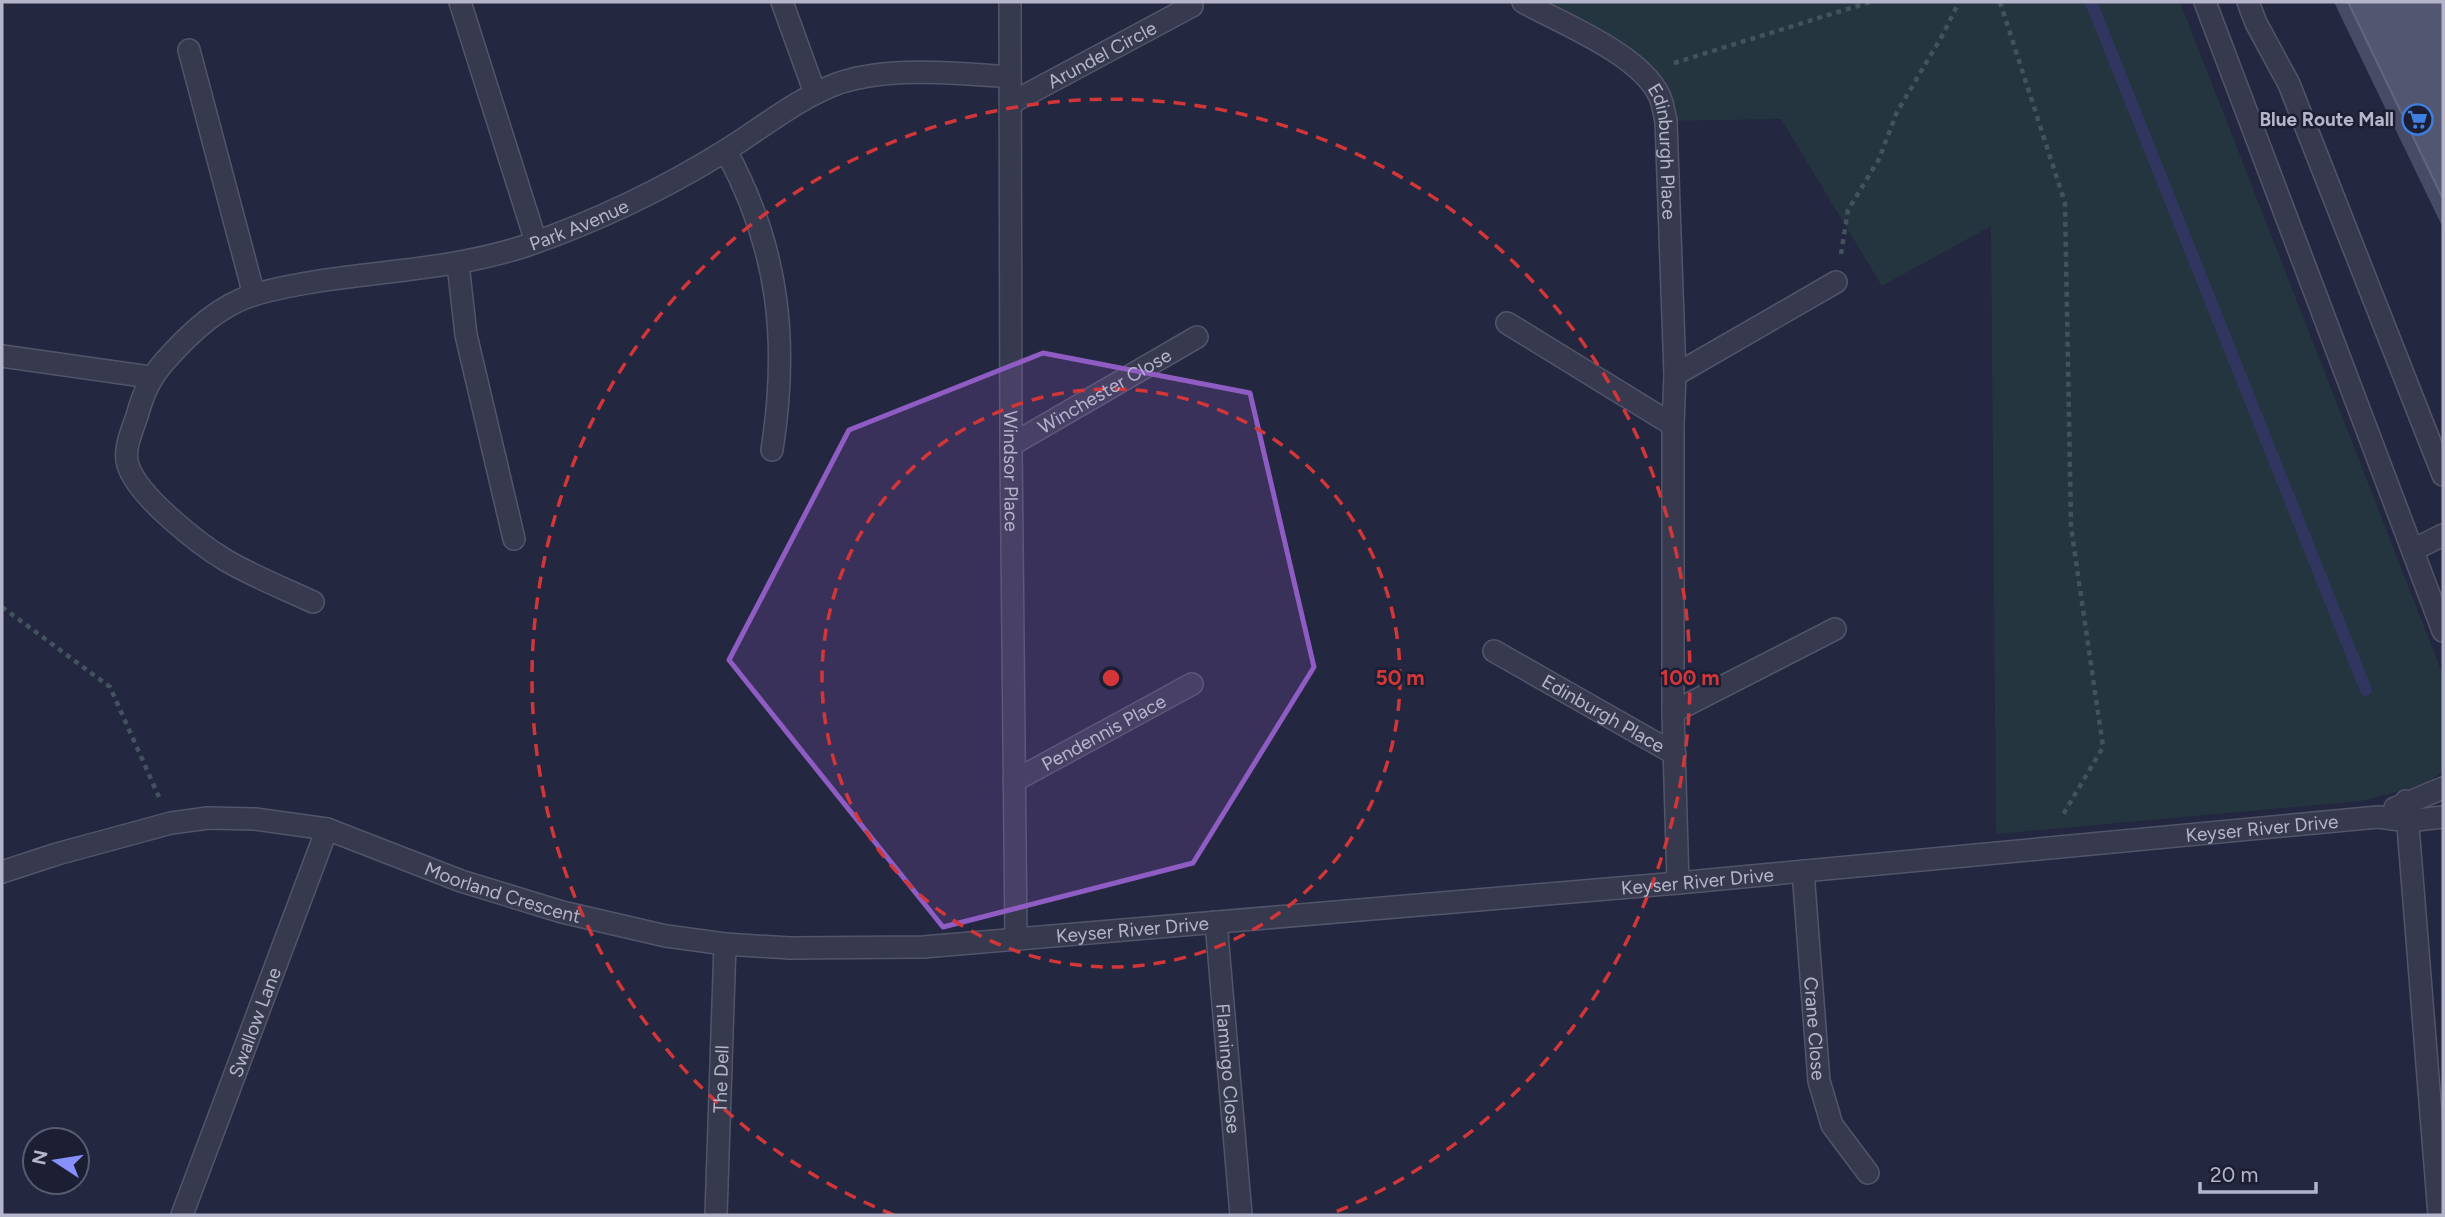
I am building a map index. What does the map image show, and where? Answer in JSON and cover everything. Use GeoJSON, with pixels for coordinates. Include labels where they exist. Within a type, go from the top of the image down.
{"type":"FeatureCollection","features":[{"type":"Feature","properties":{"kind":"street"},"geometry":{"type":"LineString","coordinates":[[460,2],[536,242]]}},
{"type":"Feature","properties":{"kind":"street"},"geometry":{"type":"LineString","coordinates":[[782,2],[815,93]]}},
{"type":"Feature","properties":{"kind":"street","name":"Windsor Place"},"geometry":{"type":"LineString","coordinates":[[1010,2],[1016,939]]}},
{"type":"Feature","properties":{"kind":"street","name":"Edinburgh Place"},"geometry":{"type":"LineString","coordinates":[[1522,2],[1623,56],[1643,73],[1660,96],[1666,121],[1675,375],[1672,425],[1673,712],[1678,883]]}},
{"type":"Feature","properties":{"kind":"street"},"geometry":{"type":"LineString","coordinates":[[2205,2],[2443,631]]}},
{"type":"Feature","properties":{"kind":"street"},"geometry":{"type":"LineString","coordinates":[[2248,2],[2256,23],[2289,84],[2443,475]]}},
{"type":"Feature","properties":{"kind":"street","name":"Arundel Circle"},"geometry":{"type":"LineString","coordinates":[[1011,103],[1192,6]]}},
{"type":"Feature","properties":{"kind":"street"},"geometry":{"type":"LineString","coordinates":[[189,50],[254,295]]}},
{"type":"Feature","properties":{"kind":"street","name":"Park Avenue"},"geometry":{"type":"LineString","coordinates":[[150,377],[188,335],[220,311],[254,295],[316,282],[458,264],[536,242],[655,192],[726,151],[815,93],[841,83],[870,75],[971,74],[1010,77]]}},
{"type":"Feature","properties":{"kind":"street"},"geometry":{"type":"LineString","coordinates":[[726,151],[741,179],[759,226],[780,320],[781,370],[772,450]]}},
{"type":"Feature","properties":{"kind":"street"},"geometry":{"type":"LineString","coordinates":[[458,264],[466,335],[514,539]]}},
{"type":"Feature","properties":{"kind":"street"},"geometry":{"type":"LineString","coordinates":[[1675,375],[1836,282]]}},
{"type":"Feature","properties":{"kind":"street"},"geometry":{"type":"LineString","coordinates":[[1507,323],[1672,425]]}},
{"type":"Feature","properties":{"kind":"street","name":"Winchester Close"},"geometry":{"type":"LineString","coordinates":[[1011,445],[1197,337]]}},
{"type":"Feature","properties":{"kind":"street"},"geometry":{"type":"LineString","coordinates":[[2,356],[150,377],[127,447],[128,466],[142,490],[186,531],[226,560],[313,603]]}},
{"type":"Feature","properties":{"kind":"street"},"geometry":{"type":"LineString","coordinates":[[2413,550],[2443,536]]}},
{"type":"Feature","properties":{"kind":"street","name":"Edinburgh Place"},"geometry":{"type":"LineString","coordinates":[[1673,712],[1835,629]]}},
{"type":"Feature","properties":{"kind":"street","name":"Edinburgh Place"},"geometry":{"type":"LineString","coordinates":[[1494,651],[1675,754]]}},
{"type":"Feature","properties":{"kind":"street","name":"Pendennis Place"},"geometry":{"type":"LineString","coordinates":[[1014,781],[1192,684]]}},
{"type":"Feature","properties":{"kind":"street","name":"Keyser River Drive"},"geometry":{"type":"LineString","coordinates":[[1016,939],[1678,883],[2378,817],[2407,811],[2443,788]]}},
{"type":"Feature","properties":{"kind":"street"},"geometry":{"type":"LineString","coordinates":[[2407,811],[2439,1215]]}},
{"type":"Feature","properties":{"kind":"street","name":"Keyser River Drive"},"geometry":{"type":"LineString","coordinates":[[2407,811],[2443,817]]}},
{"type":"Feature","properties":{"kind":"street","name":"Moorland Crescent"},"geometry":{"type":"LineString","coordinates":[[2,872],[171,822],[208,818],[255,819],[327,829],[461,881],[562,912],[666,936],[725,944],[790,948],[899,948],[1016,939]]}},
{"type":"Feature","properties":{"kind":"street","name":"Swallow Lane"},"geometry":{"type":"LineString","coordinates":[[182,1215],[327,829]]}},
{"type":"Feature","properties":{"kind":"street","name":"Crane Close"},"geometry":{"type":"LineString","coordinates":[[1803,870],[1819,1081],[1832,1125],[1868,1173]]}},
{"type":"Feature","properties":{"kind":"street","name":"Flamingo Close"},"geometry":{"type":"LineString","coordinates":[[1216,922],[1241,1215]]}},
{"type":"Feature","properties":{"kind":"street","name":"The Dell"},"geometry":{"type":"LineString","coordinates":[[716,1215],[725,944]]}},
{"type":"Feature","properties":{"kind":"path"},"geometry":{"type":"LineString","coordinates":[[1643,73],[1870,2]]}},
{"type":"Feature","properties":{"kind":"path"},"geometry":{"type":"LineString","coordinates":[[1836,282],[1848,209],[1879,159],[1897,112],[1959,2]]}},
{"type":"Feature","properties":{"kind":"path"},"geometry":{"type":"LineString","coordinates":[[2000,2],[2065,203],[2071,527],[2103,747],[2043,849]]}},
{"type":"Feature","properties":{"kind":"path"},"geometry":{"type":"LineString","coordinates":[[2,607],[110,687],[171,822]]}},
{"type":"Feature","properties":{"kind":"highlighted area"},"geometry":{"type":"Polygon","coordinates":[[[1043,353],[1250,393],[1314,667],[1193,863],[943,927],[729,660],[849,430],[1043,353]]]}},
{"type":"Feature","properties":{"kind":"shaded area"},"geometry":{"type":"Polygon","coordinates":[[[1523,2],[2180,2],[2443,675],[2443,771],[2426,784],[2361,801],[1996,834],[1991,226],[1882,286],[1781,119],[1666,121],[1643,73],[1523,2]]]}},
{"type":"Feature","properties":{"kind":"building","name":"Blue Route Mall"},"geometry":{"type":"Polygon","coordinates":[[[2348,2],[2443,2],[2443,199],[2348,2]]]}},
{"type":"Feature","properties":{"kind":"waterway"},"geometry":{"type":"LineString","coordinates":[[2091,2],[2366,690]]}},
{"type":"Feature","properties":{"kind":"place","name":"Blue Route Mall"},"geometry":{"type":"Point","coordinates":[2417,119]}}]}
